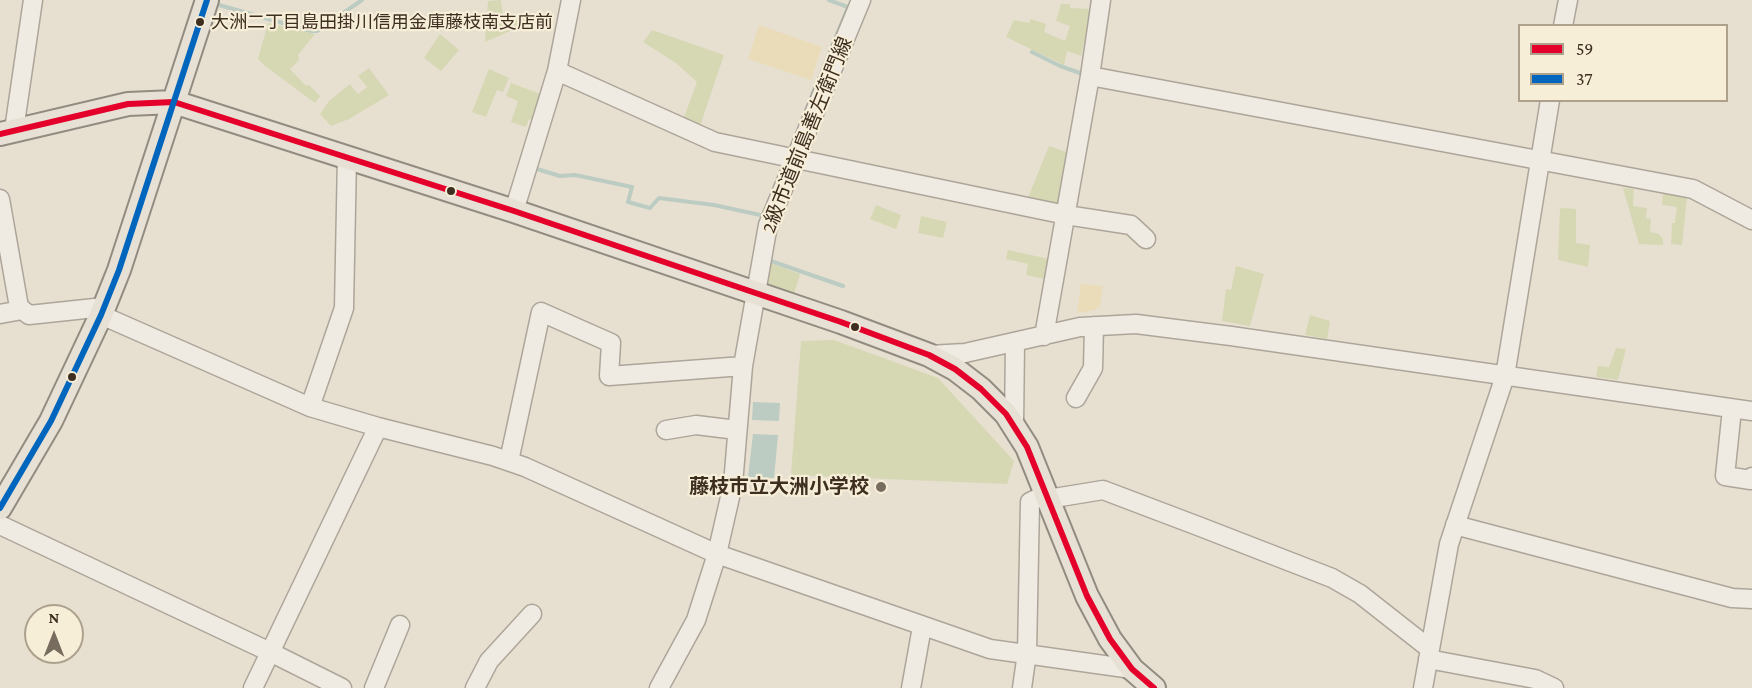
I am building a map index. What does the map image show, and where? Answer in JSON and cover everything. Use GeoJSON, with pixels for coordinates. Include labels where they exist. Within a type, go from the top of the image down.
{"type":"FeatureCollection","features":[{"type":"Feature","properties":{"kind":"main road"},"geometry":{"type":"LineString","coordinates":[[0,508],[51,421],[103,311],[119,270],[207,0]]}},
{"type":"Feature","properties":{"kind":"main road"},"geometry":{"type":"LineString","coordinates":[[7,132],[128,104],[174,102],[514,211],[842,322],[929,355],[955,369],[981,389],[1006,414],[1027,447],[1087,596],[1110,639],[1132,669],[1154,688]]}},
{"type":"Feature","properties":{"kind":"street"},"geometry":{"type":"LineString","coordinates":[[7,132],[33,0]]}},
{"type":"Feature","properties":{"kind":"street"},"geometry":{"type":"LineString","coordinates":[[514,211],[557,71],[571,0]]}},
{"type":"Feature","properties":{"kind":"street","name":"2級市道前島善左衛門線"},"geometry":{"type":"LineString","coordinates":[[659,688],[696,620],[717,554],[733,484],[743,366],[768,225],[861,0]]}},
{"type":"Feature","properties":{"kind":"street"},"geometry":{"type":"LineString","coordinates":[[1044,336],[1101,0]]}},
{"type":"Feature","properties":{"kind":"street"},"geometry":{"type":"LineString","coordinates":[[1563,24],[1568,0]]}},
{"type":"Feature","properties":{"kind":"street"},"geometry":{"type":"LineString","coordinates":[[557,71],[715,142],[1066,215],[1131,225],[1146,238]]}},
{"type":"Feature","properties":{"kind":"street"},"geometry":{"type":"LineString","coordinates":[[1089,76],[1693,189],[1752,220]]}},
{"type":"Feature","properties":{"kind":"street"},"geometry":{"type":"LineString","coordinates":[[1423,688],[1449,544],[1505,376],[1550,102]]}},
{"type":"Feature","properties":{"kind":"street"},"geometry":{"type":"LineString","coordinates":[[310,408],[344,308],[347,156]]}},
{"type":"Feature","properties":{"kind":"street"},"geometry":{"type":"LineString","coordinates":[[0,199],[19,307],[29,315],[103,311],[310,408],[525,467],[717,554],[922,627],[990,650],[1027,653],[1132,669]]}},
{"type":"Feature","properties":{"kind":"street"},"geometry":{"type":"LineString","coordinates":[[0,314],[22,310]]}},
{"type":"Feature","properties":{"kind":"street"},"geometry":{"type":"LineString","coordinates":[[508,461],[541,312],[611,343],[609,376],[743,366]]}},
{"type":"Feature","properties":{"kind":"street"},"geometry":{"type":"LineString","coordinates":[[929,355],[965,353],[1094,326],[1136,324],[1752,411]]}},
{"type":"Feature","properties":{"kind":"street"},"geometry":{"type":"LineString","coordinates":[[1076,398],[1093,368],[1094,326]]}},
{"type":"Feature","properties":{"kind":"street"},"geometry":{"type":"LineString","coordinates":[[1014,426],[1015,342]]}},
{"type":"Feature","properties":{"kind":"street"},"geometry":{"type":"LineString","coordinates":[[1732,408],[1725,476],[1752,480],[1752,477]]}},
{"type":"Feature","properties":{"kind":"street"},"geometry":{"type":"LineString","coordinates":[[666,430],[696,425],[738,430]]}},
{"type":"Feature","properties":{"kind":"street"},"geometry":{"type":"LineString","coordinates":[[253,688],[378,427]]}},
{"type":"Feature","properties":{"kind":"street"},"geometry":{"type":"LineString","coordinates":[[1022,688],[1027,653],[1030,502],[1047,497],[1103,490],[1341,584],[1360,594],[1429,654],[1535,679],[1554,688]]}},
{"type":"Feature","properties":{"kind":"street"},"geometry":{"type":"LineString","coordinates":[[0,525],[342,688]]}},
{"type":"Feature","properties":{"kind":"street"},"geometry":{"type":"LineString","coordinates":[[1455,525],[1732,598],[1752,599]]}},
{"type":"Feature","properties":{"kind":"street"},"geometry":{"type":"LineString","coordinates":[[475,688],[489,661],[532,614]]}},
{"type":"Feature","properties":{"kind":"street"},"geometry":{"type":"LineString","coordinates":[[374,688],[400,624]]}},
{"type":"Feature","properties":{"kind":"street"},"geometry":{"type":"LineString","coordinates":[[911,688],[922,627]]}},
{"type":"Feature","properties":{"kind":"green space"},"geometry":{"type":"Polygon","coordinates":[[[501,0],[503,17],[530,12],[533,21],[485,42],[488,1],[501,0]]]}},
{"type":"Feature","properties":{"kind":"green space"},"geometry":{"type":"Polygon","coordinates":[[[1061,4],[1070,4],[1070,8],[1091,9],[1081,56],[1067,51],[1064,65],[1006,37],[1014,20],[1029,23],[1031,19],[1046,24],[1044,32],[1065,41],[1070,26],[1056,21],[1061,4]]]}},
{"type":"Feature","properties":{"kind":"green space"},"geometry":{"type":"Polygon","coordinates":[[[268,23],[315,34],[298,55],[299,60],[290,69],[306,86],[309,85],[320,96],[315,103],[258,59],[268,23]]]}},
{"type":"Feature","properties":{"kind":"green space"},"geometry":{"type":"Polygon","coordinates":[[[652,30],[724,55],[699,129],[683,120],[697,82],[676,63],[643,42],[652,30]]]}},
{"type":"Feature","properties":{"kind":"green space"},"geometry":{"type":"Polygon","coordinates":[[[440,34],[459,50],[441,71],[424,58],[440,34]]]}},
{"type":"Feature","properties":{"kind":"green space"},"geometry":{"type":"Polygon","coordinates":[[[369,68],[389,95],[349,119],[331,126],[320,114],[329,101],[350,84],[358,94],[367,87],[358,76],[369,68]]]}},
{"type":"Feature","properties":{"kind":"green space"},"geometry":{"type":"Polygon","coordinates":[[[489,69],[509,78],[503,92],[497,90],[486,117],[472,112],[489,69]]]}},
{"type":"Feature","properties":{"kind":"green space"},"geometry":{"type":"Polygon","coordinates":[[[511,83],[546,96],[537,122],[529,119],[526,127],[511,122],[518,101],[506,96],[511,83]]]}},
{"type":"Feature","properties":{"kind":"green space"},"geometry":{"type":"Polygon","coordinates":[[[1049,146],[1069,153],[1059,209],[1027,200],[1049,146]]]}},
{"type":"Feature","properties":{"kind":"green space"},"geometry":{"type":"Polygon","coordinates":[[[1623,188],[1634,189],[1633,206],[1647,208],[1646,218],[1651,219],[1650,232],[1659,234],[1663,239],[1663,245],[1639,244],[1623,188]]]}},
{"type":"Feature","properties":{"kind":"green space"},"geometry":{"type":"Polygon","coordinates":[[[1663,193],[1687,198],[1682,245],[1671,244],[1672,223],[1675,223],[1677,207],[1662,205],[1663,193]]]}},
{"type":"Feature","properties":{"kind":"green space"},"geometry":{"type":"Polygon","coordinates":[[[876,205],[901,215],[896,229],[870,219],[876,205]]]}},
{"type":"Feature","properties":{"kind":"green space"},"geometry":{"type":"Polygon","coordinates":[[[1560,208],[1576,209],[1576,243],[1590,245],[1588,267],[1558,260],[1560,208]]]}},
{"type":"Feature","properties":{"kind":"green space"},"geometry":{"type":"Polygon","coordinates":[[[921,216],[947,222],[943,238],[918,233],[921,216]]]}},
{"type":"Feature","properties":{"kind":"green space"},"geometry":{"type":"Polygon","coordinates":[[[1008,250],[1049,259],[1045,279],[1026,275],[1028,264],[1006,259],[1008,250]]]}},
{"type":"Feature","properties":{"kind":"green space"},"geometry":{"type":"Polygon","coordinates":[[[767,262],[800,274],[794,294],[763,283],[767,262]]]}},
{"type":"Feature","properties":{"kind":"green space"},"geometry":{"type":"Polygon","coordinates":[[[1236,266],[1264,274],[1250,326],[1222,321],[1226,289],[1231,290],[1236,266]]]}},
{"type":"Feature","properties":{"kind":"green space"},"geometry":{"type":"Polygon","coordinates":[[[1310,315],[1330,321],[1327,339],[1305,335],[1310,315]]]}},
{"type":"Feature","properties":{"kind":"green space"},"geometry":{"type":"Polygon","coordinates":[[[834,340],[938,378],[1014,461],[1007,484],[791,475],[801,341],[834,340]]]}},
{"type":"Feature","properties":{"kind":"green space"},"geometry":{"type":"Polygon","coordinates":[[[1616,348],[1626,349],[1618,380],[1596,377],[1598,366],[1609,367],[1616,348]]]}},
{"type":"Feature","properties":{"kind":"sand"},"geometry":{"type":"Polygon","coordinates":[[[759,25],[822,47],[811,80],[748,59],[759,25]]]}},
{"type":"Feature","properties":{"kind":"sand"},"geometry":{"type":"Polygon","coordinates":[[[1081,284],[1103,286],[1100,306],[1095,310],[1077,313],[1081,284]]]}},
{"type":"Feature","properties":{"kind":"shaded area"},"geometry":{"type":"Polygon","coordinates":[[[753,402],[780,403],[779,421],[752,420],[753,402]]]}},
{"type":"Feature","properties":{"kind":"shaded area"},"geometry":{"type":"Polygon","coordinates":[[[753,434],[778,435],[774,478],[748,477],[753,434]]]}},
{"type":"Feature","properties":{"kind":"waterway"},"geometry":{"type":"LineString","coordinates":[[219,5],[317,31],[362,0]]}},
{"type":"Feature","properties":{"kind":"waterway"},"geometry":{"type":"LineString","coordinates":[[804,115],[848,7],[829,0]]}},
{"type":"Feature","properties":{"kind":"waterway"},"geometry":{"type":"LineString","coordinates":[[1032,52],[1080,73]]}},
{"type":"Feature","properties":{"kind":"waterway"},"geometry":{"type":"LineString","coordinates":[[537,169],[560,176],[575,175],[632,187],[628,202],[650,208],[659,198],[714,205],[765,216]]}},
{"type":"Feature","properties":{"kind":"waterway"},"geometry":{"type":"LineString","coordinates":[[768,260],[843,286]]}},
{"type":"Feature","properties":{"kind":"transit line","name":"37"},"geometry":{"type":"LineString","coordinates":[[0,508],[51,421],[101,315],[119,270],[207,0]]}},
{"type":"Feature","properties":{"kind":"transit line","name":"59"},"geometry":{"type":"LineString","coordinates":[[0,134],[128,104],[174,102],[514,211],[841,322],[929,355],[955,369],[981,389],[1006,414],[1027,447],[1087,596],[1110,639],[1132,669],[1154,688]]}},
{"type":"Feature","properties":{"kind":"place","name":"大洲二丁目島田掛川信用金庫藤枝南支店前"},"geometry":{"type":"Point","coordinates":[200,22]}},
{"type":"Feature","properties":{"kind":"place","name":"藤枝市立大洲小学校"},"geometry":{"type":"Point","coordinates":[881,487]}}]}
